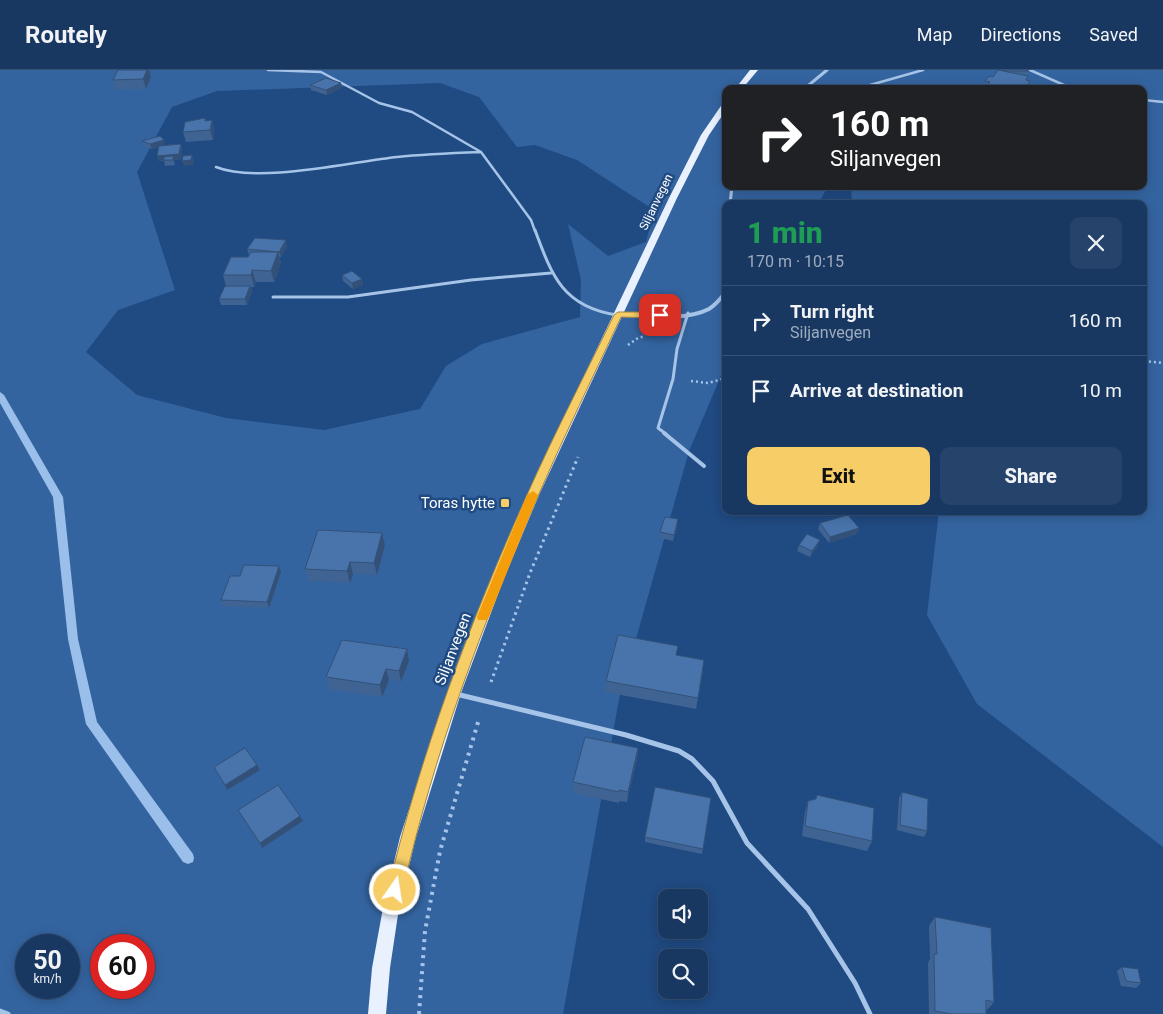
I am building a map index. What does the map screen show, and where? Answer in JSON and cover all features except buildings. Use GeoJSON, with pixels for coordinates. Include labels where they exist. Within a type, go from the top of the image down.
{"type":"FeatureCollection","features":[{"type":"Feature","properties":{"kind":"main road"},"geometry":{"type":"LineString","coordinates":[[741,85],[754,70]]}},
{"type":"Feature","properties":{"kind":"main road","name":"Siljanvegen"},"geometry":{"type":"LineString","coordinates":[[377,1014],[381,968],[391,908],[408,837],[454,693],[498,578],[533,495],[673,198],[706,135],[722,111]]}},
{"type":"Feature","properties":{"kind":"street"},"geometry":{"type":"LineString","coordinates":[[809,85],[827,70]]}},
{"type":"Feature","properties":{"kind":"street"},"geometry":{"type":"LineString","coordinates":[[618,315],[660,315],[706,310],[716,304],[722,297]]}},
{"type":"Feature","properties":{"kind":"lane"},"geometry":{"type":"LineString","coordinates":[[268,70],[320,71],[379,103],[412,112],[481,152],[531,220],[551,273],[578,303],[597,312],[618,315]]}},
{"type":"Feature","properties":{"kind":"lane"},"geometry":{"type":"LineString","coordinates":[[870,85],[923,70]]}},
{"type":"Feature","properties":{"kind":"lane"},"geometry":{"type":"LineString","coordinates":[[1030,70],[1064,85]]}},
{"type":"Feature","properties":{"kind":"lane"},"geometry":{"type":"LineString","coordinates":[[1147,100],[1163,102]]}},
{"type":"Feature","properties":{"kind":"lane"},"geometry":{"type":"LineString","coordinates":[[216,167],[228,172],[283,171],[399,157],[481,152]]}},
{"type":"Feature","properties":{"kind":"lane"},"geometry":{"type":"LineString","coordinates":[[273,298],[293,299],[384,293],[473,280],[551,273]]}},
{"type":"Feature","properties":{"kind":"lane"},"geometry":{"type":"LineString","coordinates":[[688,313],[677,349],[673,379],[658,428],[704,466]]}},
{"type":"Feature","properties":{"kind":"lane"},"geometry":{"type":"LineString","coordinates":[[454,693],[626,735],[679,750],[692,759],[712,781],[747,843],[808,909],[855,983],[870,1014]]}},
{"type":"Feature","properties":{"kind":"lane"},"geometry":{"type":"LineString","coordinates":[[0,1012],[8,1014]]}},
{"type":"Feature","properties":{"kind":"path"},"geometry":{"type":"LineString","coordinates":[[627,346],[638,338],[653,335],[660,315]]}},
{"type":"Feature","properties":{"kind":"path"},"geometry":{"type":"LineString","coordinates":[[1147,362],[1163,363]]}},
{"type":"Feature","properties":{"kind":"path"},"geometry":{"type":"LineString","coordinates":[[673,379],[708,383],[722,379]]}},
{"type":"Feature","properties":{"kind":"path"},"geometry":{"type":"LineString","coordinates":[[419,1014],[425,931],[440,851],[484,701],[530,573],[578,456]]}},
{"type":"Feature","properties":{"kind":"shaded area"},"geometry":{"type":"Polygon","coordinates":[[[0,70],[1163,70],[1163,847],[977,704],[927,615],[939,515],[1147,515],[1147,200],[852,200],[851,190],[1147,190],[1147,85],[722,85],[722,190],[826,190],[820,200],[722,200],[722,373],[689,451],[619,699],[563,1014],[0,1014],[0,70]],[[440,83],[217,91],[172,107],[137,172],[175,290],[118,310],[86,352],[137,395],[226,418],[324,430],[420,409],[446,366],[482,344],[580,317],[581,280],[568,224],[608,256],[646,242],[654,210],[577,160],[535,145],[517,147],[479,97],[440,83]]]}},
{"type":"Feature","properties":{"kind":"waterway"},"geometry":{"type":"LineString","coordinates":[[0,395],[58,497],[73,639],[92,724],[188,858]]}},
{"type":"Feature","properties":{"kind":"slow traffic"},"geometry":{"type":"LineString","coordinates":[[483,617],[533,495]]}},
{"type":"Feature","properties":{"kind":"place","name":"Toras hytte"},"geometry":{"type":"Point","coordinates":[505,503]}},
{"type":"Feature","properties":{"kind":"route"},"geometry":{"type":"LineString","coordinates":[[395,890],[408,837],[454,693],[498,578],[533,495],[618,315],[660,315]]}}]}
